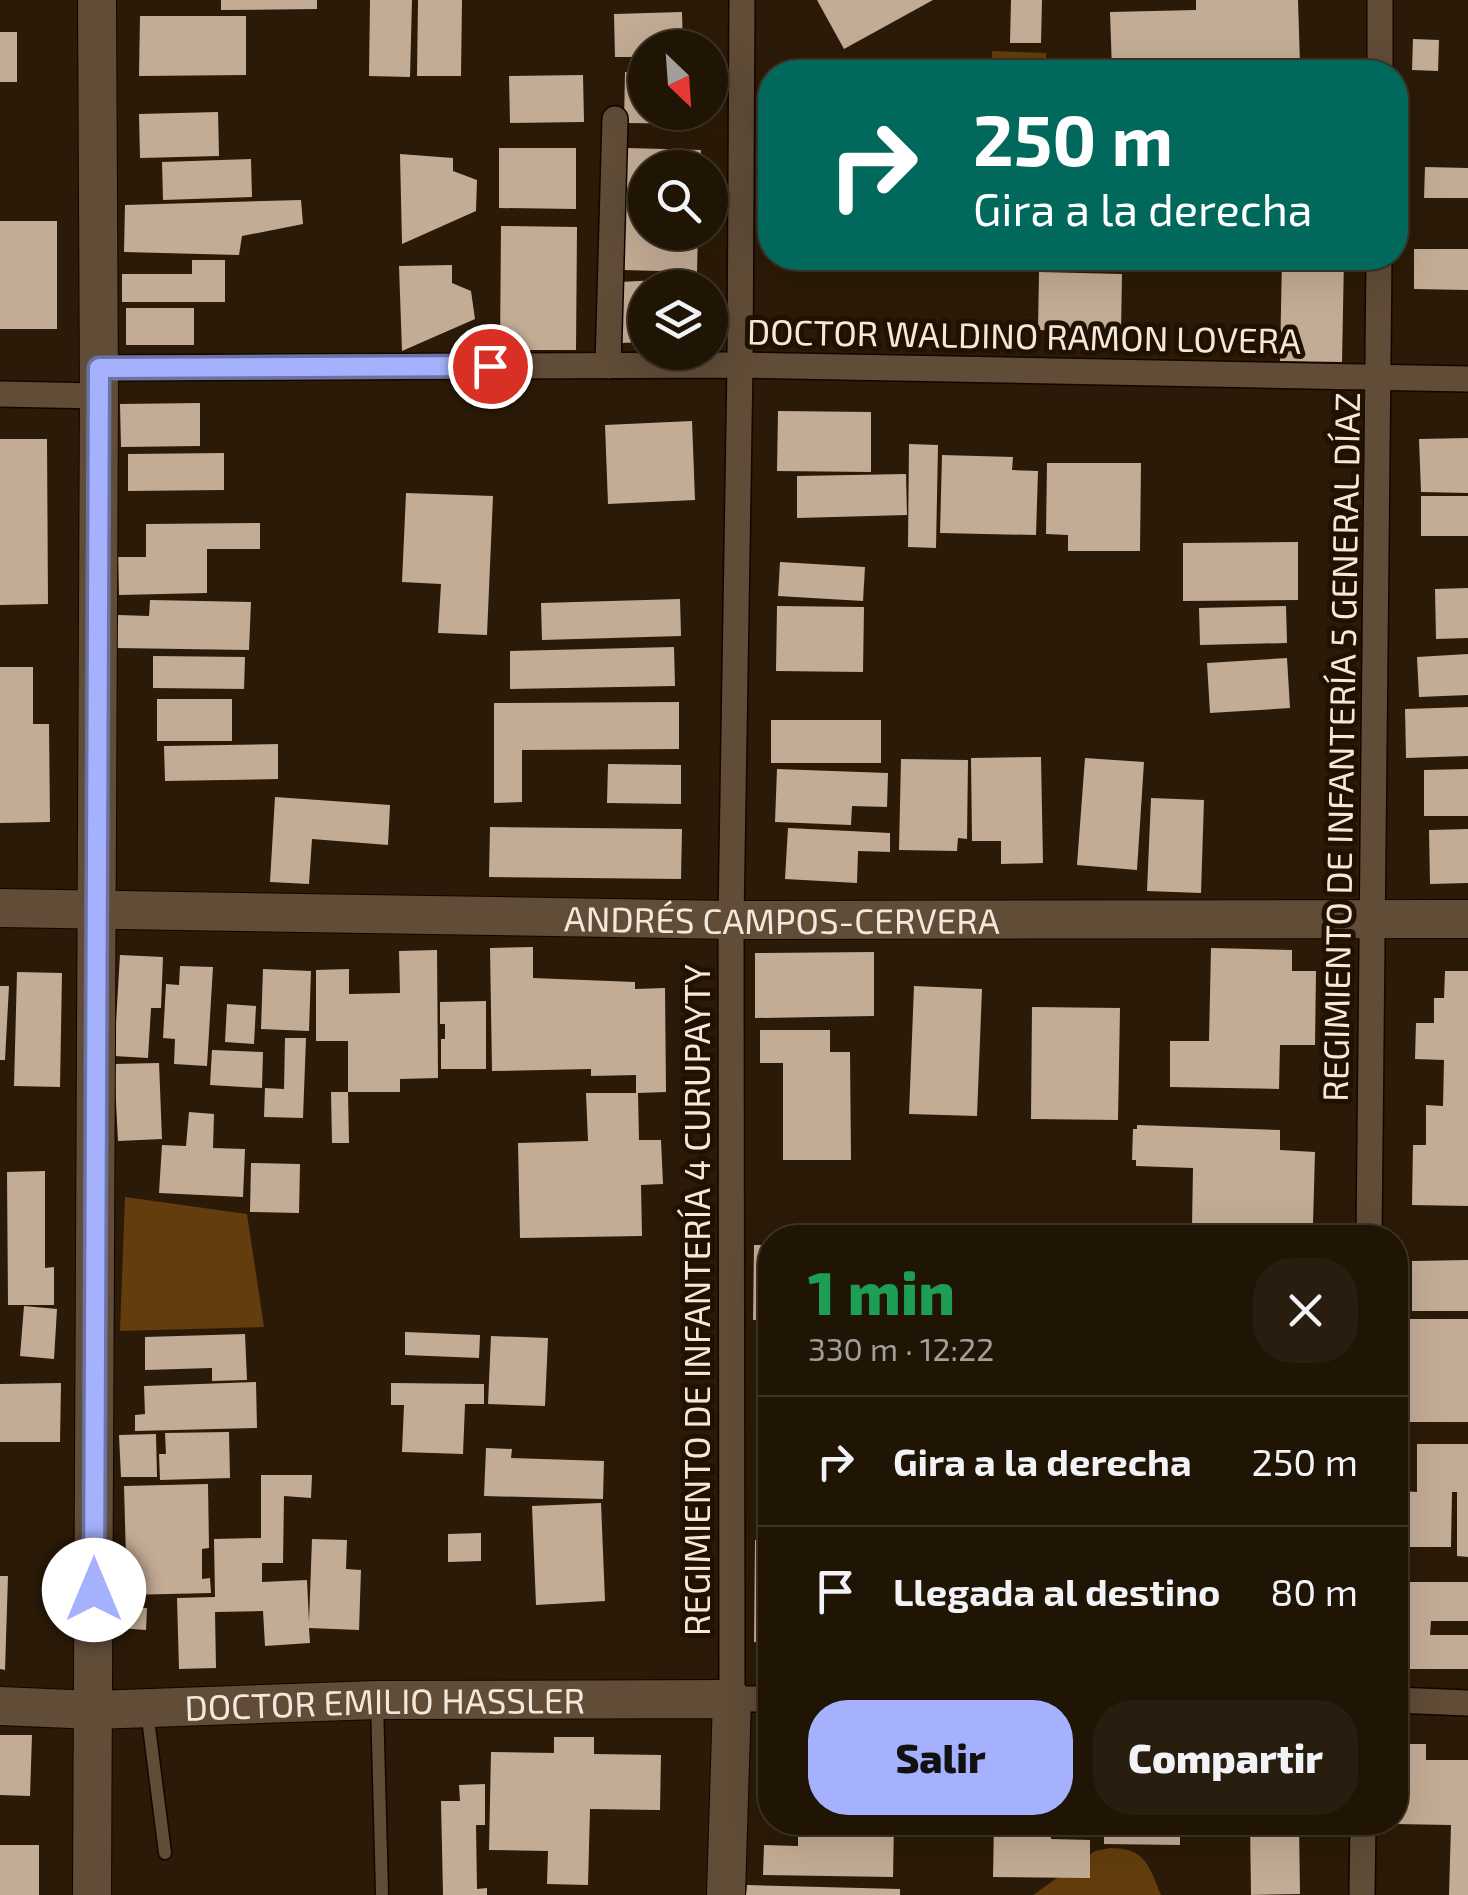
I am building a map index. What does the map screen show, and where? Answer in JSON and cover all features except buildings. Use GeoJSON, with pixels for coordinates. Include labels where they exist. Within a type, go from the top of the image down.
{"type":"FeatureCollection","features":[{"type":"Feature","properties":{"kind":"street"},"geometry":{"type":"LineString","coordinates":[[92,1895],[99,382],[97,0]]}},
{"type":"Feature","properties":{"kind":"street","name":"REGIMIENTO DE INFANTERÍA 4 CURUPAYTY"},"geometry":{"type":"LineString","coordinates":[[732,1700],[731,920],[742,0]]}},
{"type":"Feature","properties":{"kind":"street"},"geometry":{"type":"LineString","coordinates":[[1380,0],[1380,60]]}},
{"type":"Feature","properties":{"kind":"street"},"geometry":{"type":"LineString","coordinates":[[608,366],[614,119]]}},
{"type":"Feature","properties":{"kind":"street","name":"REGIMIENTO DE INFANTERÍA 5 GENERAL DÍAZ"},"geometry":{"type":"LineString","coordinates":[[1369,1225],[1379,270]]}},
{"type":"Feature","properties":{"kind":"street","name":"DOCTOR WALDINO RAMON LOVERA"},"geometry":{"type":"LineString","coordinates":[[0,394],[99,382],[608,366],[1468,379]]}},
{"type":"Feature","properties":{"kind":"street","name":"ANDRÉS CAMPOS-CERVERA"},"geometry":{"type":"LineString","coordinates":[[0,908],[731,920],[1468,920]]}},
{"type":"Feature","properties":{"kind":"street","name":"DOCTOR EMILIO HASSLER"},"geometry":{"type":"LineString","coordinates":[[0,1706],[94,1710],[377,1700],[758,1700]]}},
{"type":"Feature","properties":{"kind":"street"},"geometry":{"type":"LineString","coordinates":[[726,1895],[732,1700]]}},
{"type":"Feature","properties":{"kind":"street"},"geometry":{"type":"LineString","coordinates":[[1408,1700],[1468,1702]]}},
{"type":"Feature","properties":{"kind":"street"},"geometry":{"type":"LineString","coordinates":[[1362,1895],[1363,1835]]}},
{"type":"Feature","properties":{"kind":"lane"},"geometry":{"type":"LineString","coordinates":[[377,1700],[382,1893]]}},
{"type":"Feature","properties":{"kind":"lane"},"geometry":{"type":"LineString","coordinates":[[147,1708],[164,1854]]}},
{"type":"Feature","properties":{"kind":"shaded area"},"geometry":{"type":"Polygon","coordinates":[[[992,51],[1046,53],[1046,60],[992,60],[992,51]]]}},
{"type":"Feature","properties":{"kind":"shaded area"},"geometry":{"type":"Polygon","coordinates":[[[125,1197],[247,1214],[264,1327],[120,1331],[125,1197]]]}},
{"type":"Feature","properties":{"kind":"shaded area"},"geometry":{"type":"Polygon","coordinates":[[[1110,1848],[1139,1855],[1161,1895],[1033,1895],[1095,1851],[1110,1848]]]}},
{"type":"Feature","properties":{"kind":"route"},"geometry":{"type":"LineString","coordinates":[[94,1590],[99,368],[490,366]]}}]}
